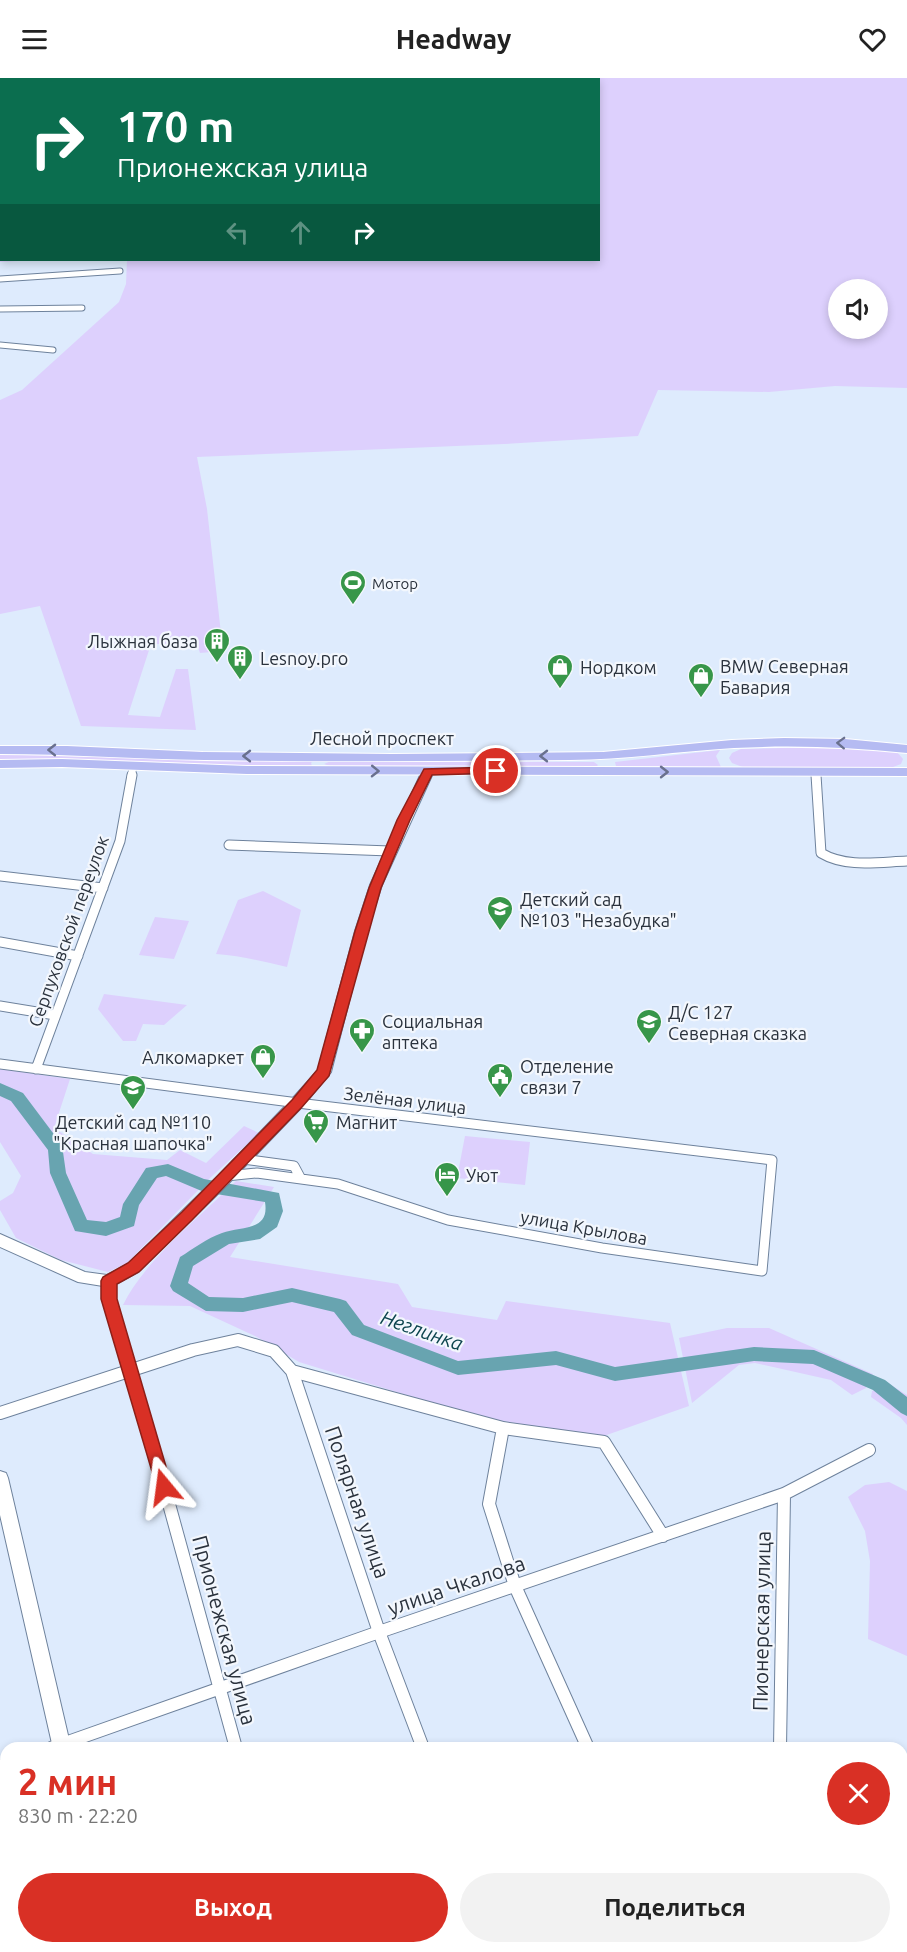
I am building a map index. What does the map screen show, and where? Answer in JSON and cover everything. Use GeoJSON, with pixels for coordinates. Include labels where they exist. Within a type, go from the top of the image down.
{"type":"FeatureCollection","features":[{"type":"Feature","properties":{"kind":"main road","name":"Лесной проспект"},"geometry":{"type":"LineString","coordinates":[[0,764],[62,763],[133,767],[603,756],[732,744],[815,742],[904,750]]}},
{"type":"Feature","properties":{"kind":"main road"},"geometry":{"type":"LineString","coordinates":[[732,744],[725,752],[724,760],[729,768],[738,772]]}},
{"type":"Feature","properties":{"kind":"main road","name":"Лесной проспект"},"geometry":{"type":"LineString","coordinates":[[0,750],[67,750],[203,756],[428,771],[816,773],[905,771]]}},
{"type":"Feature","properties":{"kind":"main road"},"geometry":{"type":"LineString","coordinates":[[603,756],[608,765],[605,772]]}},
{"type":"Feature","properties":{"kind":"main road"},"geometry":{"type":"LineString","coordinates":[[0,1240],[83,1278],[109,1281],[133,1268],[225,1178],[297,1103],[324,1072],[361,931],[390,852],[428,771]]}},
{"type":"Feature","properties":{"kind":"main road"},"geometry":{"type":"LineString","coordinates":[[0,1478],[57,1742]]}},
{"type":"Feature","properties":{"kind":"street"},"geometry":{"type":"LineString","coordinates":[[0,279],[120,271]]}},
{"type":"Feature","properties":{"kind":"street"},"geometry":{"type":"LineString","coordinates":[[0,309],[82,308]]}},
{"type":"Feature","properties":{"kind":"street"},"geometry":{"type":"LineString","coordinates":[[0,345],[53,350]]}},
{"type":"Feature","properties":{"kind":"street","name":"Серпуховской переулок"},"geometry":{"type":"LineString","coordinates":[[36,1069],[120,841],[133,767]]}},
{"type":"Feature","properties":{"kind":"street"},"geometry":{"type":"LineString","coordinates":[[816,773],[820,853],[827,858],[843,861],[907,861]]}},
{"type":"Feature","properties":{"kind":"street"},"geometry":{"type":"LineString","coordinates":[[229,845],[390,852]]}},
{"type":"Feature","properties":{"kind":"street"},"geometry":{"type":"LineString","coordinates":[[0,876],[103,888]]}},
{"type":"Feature","properties":{"kind":"street"},"geometry":{"type":"LineString","coordinates":[[0,942],[78,956]]}},
{"type":"Feature","properties":{"kind":"street"},"geometry":{"type":"LineString","coordinates":[[0,1006],[55,1015]]}},
{"type":"Feature","properties":{"kind":"street","name":"Зелёная улица"},"geometry":{"type":"LineString","coordinates":[[0,1064],[297,1103],[735,1155]]}},
{"type":"Feature","properties":{"kind":"street","name":"улица Крылова"},"geometry":{"type":"LineString","coordinates":[[225,1178],[257,1173],[338,1184],[448,1220],[602,1248],[762,1271],[772,1161],[735,1155]]}},
{"type":"Feature","properties":{"kind":"street"},"geometry":{"type":"LineString","coordinates":[[243,1159],[245,1164],[257,1173]]}},
{"type":"Feature","properties":{"kind":"street"},"geometry":{"type":"LineString","coordinates":[[243,1159],[294,1166],[301,1179]]}},
{"type":"Feature","properties":{"kind":"street","name":"Прионежская улица"},"geometry":{"type":"LineString","coordinates":[[109,1281],[109,1299],[158,1464],[234,1742]]}},
{"type":"Feature","properties":{"kind":"street"},"geometry":{"type":"LineString","coordinates":[[0,1413],[193,1350],[238,1340],[274,1351],[292,1371],[503,1428],[604,1442],[608,1444],[663,1536]]}},
{"type":"Feature","properties":{"kind":"street","name":"Полярная улица"},"geometry":{"type":"LineString","coordinates":[[292,1371],[380,1632],[421,1742]]}},
{"type":"Feature","properties":{"kind":"street"},"geometry":{"type":"LineString","coordinates":[[503,1428],[489,1504],[515,1586],[585,1742]]}},
{"type":"Feature","properties":{"kind":"street","name":"улица Чкалова"},"geometry":{"type":"LineString","coordinates":[[69,1742],[380,1632],[784,1494],[869,1450]]}},
{"type":"Feature","properties":{"kind":"street","name":"Пионерская улица"},"geometry":{"type":"LineString","coordinates":[[780,1742],[784,1494]]}},
{"type":"Feature","properties":{"kind":"shaded area"},"geometry":{"type":"Polygon","coordinates":[[[600,78],[907,78],[907,388],[835,386],[769,392],[658,390],[638,436],[197,457],[207,509],[223,651],[200,653],[197,644],[151,644],[128,715],[160,717],[176,669],[188,669],[196,730],[81,726],[40,606],[0,614],[0,400],[22,390],[119,302],[126,284],[127,261],[600,261],[600,78]]]}},
{"type":"Feature","properties":{"kind":"shaded area"},"geometry":{"type":"Polygon","coordinates":[[[821,747],[888,749],[897,752],[903,759],[901,764],[893,767],[748,769],[732,763],[729,758],[732,753],[741,749],[821,747]]]}},
{"type":"Feature","properties":{"kind":"shaded area"},"geometry":{"type":"Polygon","coordinates":[[[720,750],[716,756],[721,767],[616,766],[615,762],[720,750]]]}},
{"type":"Feature","properties":{"kind":"shaded area"},"geometry":{"type":"Polygon","coordinates":[[[0,754],[217,761],[314,760],[311,763],[312,766],[171,764],[79,759],[0,760],[0,754]]]}},
{"type":"Feature","properties":{"kind":"shaded area"},"geometry":{"type":"Polygon","coordinates":[[[331,761],[594,762],[598,765],[595,768],[363,767],[324,764],[331,761]]]}},
{"type":"Feature","properties":{"kind":"shaded area"},"geometry":{"type":"Polygon","coordinates":[[[263,891],[301,910],[287,967],[243,957],[216,954],[238,900],[263,891]]]}},
{"type":"Feature","properties":{"kind":"shaded area"},"geometry":{"type":"Polygon","coordinates":[[[155,917],[189,921],[174,959],[139,955],[155,917]]]}},
{"type":"Feature","properties":{"kind":"shaded area"},"geometry":{"type":"Polygon","coordinates":[[[104,994],[187,1005],[164,1025],[143,1024],[136,1041],[123,1041],[98,1009],[104,994]]]}},
{"type":"Feature","properties":{"kind":"shaded area"},"geometry":{"type":"Polygon","coordinates":[[[0,1069],[70,1079],[54,1128],[93,1154],[167,1160],[180,1150],[206,1163],[244,1126],[259,1133],[210,1178],[127,1263],[108,1272],[61,1260],[16,1238],[0,1210],[0,1201],[13,1193],[21,1176],[0,1142],[0,1069]]]}},
{"type":"Feature","properties":{"kind":"shaded area"},"geometry":{"type":"Polygon","coordinates":[[[465,1136],[530,1142],[525,1185],[457,1178],[465,1136]]]}},
{"type":"Feature","properties":{"kind":"shaded area"},"geometry":{"type":"Polygon","coordinates":[[[236,1181],[274,1187],[230,1257],[398,1284],[412,1307],[497,1320],[506,1301],[670,1323],[689,1406],[601,1437],[478,1417],[299,1362],[257,1337],[190,1306],[123,1305],[132,1288],[159,1256],[236,1181]]]}},
{"type":"Feature","properties":{"kind":"shaded area"},"geometry":{"type":"Polygon","coordinates":[[[727,1328],[769,1328],[873,1374],[866,1388],[852,1395],[831,1380],[755,1363],[739,1365],[692,1403],[679,1338],[727,1328]]]}},
{"type":"Feature","properties":{"kind":"shaded area"},"geometry":{"type":"Polygon","coordinates":[[[888,1383],[907,1395],[907,1425],[901,1418],[871,1397],[872,1391],[888,1383]]]}},
{"type":"Feature","properties":{"kind":"shaded area"},"geometry":{"type":"Polygon","coordinates":[[[889,1482],[907,1491],[907,1656],[868,1639],[870,1561],[865,1531],[848,1497],[865,1485],[889,1482]]]}},
{"type":"Feature","properties":{"kind":"waterway","name":"Неглинка"},"geometry":{"type":"LineString","coordinates":[[0,1089],[17,1097],[56,1149],[58,1173],[81,1226],[106,1229],[128,1221],[131,1204],[152,1172],[168,1170],[191,1182],[273,1197],[275,1211],[271,1222],[254,1234],[225,1238],[186,1262],[179,1286],[206,1304],[243,1305],[292,1295],[340,1306],[358,1330],[458,1368],[556,1358],[615,1374],[754,1354],[814,1357],[879,1385],[907,1408]]}},
{"type":"Feature","properties":{"kind":"place","name":"Мотор"},"geometry":{"type":"Point","coordinates":[353,606]}},
{"type":"Feature","properties":{"kind":"place","name":"Лыжная база"},"geometry":{"type":"Point","coordinates":[217,664]}},
{"type":"Feature","properties":{"kind":"place","name":"Lesnoy.pro"},"geometry":{"type":"Point","coordinates":[240,681]}},
{"type":"Feature","properties":{"kind":"place","name":"Нордком"},"geometry":{"type":"Point","coordinates":[560,690]}},
{"type":"Feature","properties":{"kind":"place","name":"BMW Северная Бавария"},"geometry":{"type":"Point","coordinates":[701,699]}},
{"type":"Feature","properties":{"kind":"place","name":"Детский сад №103 \"Незабудка\""},"geometry":{"type":"Point","coordinates":[500,932]}},
{"type":"Feature","properties":{"kind":"place","name":"Д/С 127 Северная сказка"},"geometry":{"type":"Point","coordinates":[649,1045]}},
{"type":"Feature","properties":{"kind":"place","name":"Социальная аптека"},"geometry":{"type":"Point","coordinates":[362,1054]}},
{"type":"Feature","properties":{"kind":"place","name":"Алкомаркет"},"geometry":{"type":"Point","coordinates":[263,1080]}},
{"type":"Feature","properties":{"kind":"place","name":"Отделение связи 7"},"geometry":{"type":"Point","coordinates":[500,1099]}},
{"type":"Feature","properties":{"kind":"place","name":"Детский сад №110 \"Красная шапочка\""},"geometry":{"type":"Point","coordinates":[133,1111]}},
{"type":"Feature","properties":{"kind":"place","name":"Магнит"},"geometry":{"type":"Point","coordinates":[316,1145]}},
{"type":"Feature","properties":{"kind":"place","name":"Уют"},"geometry":{"type":"Point","coordinates":[447,1198]}},
{"type":"Feature","properties":{"kind":"route"},"geometry":{"type":"LineString","coordinates":[[164,1487],[109,1299],[109,1281],[133,1268],[187,1216],[297,1103],[324,1072],[361,931],[375,888],[428,771],[496,771]]}}]}
